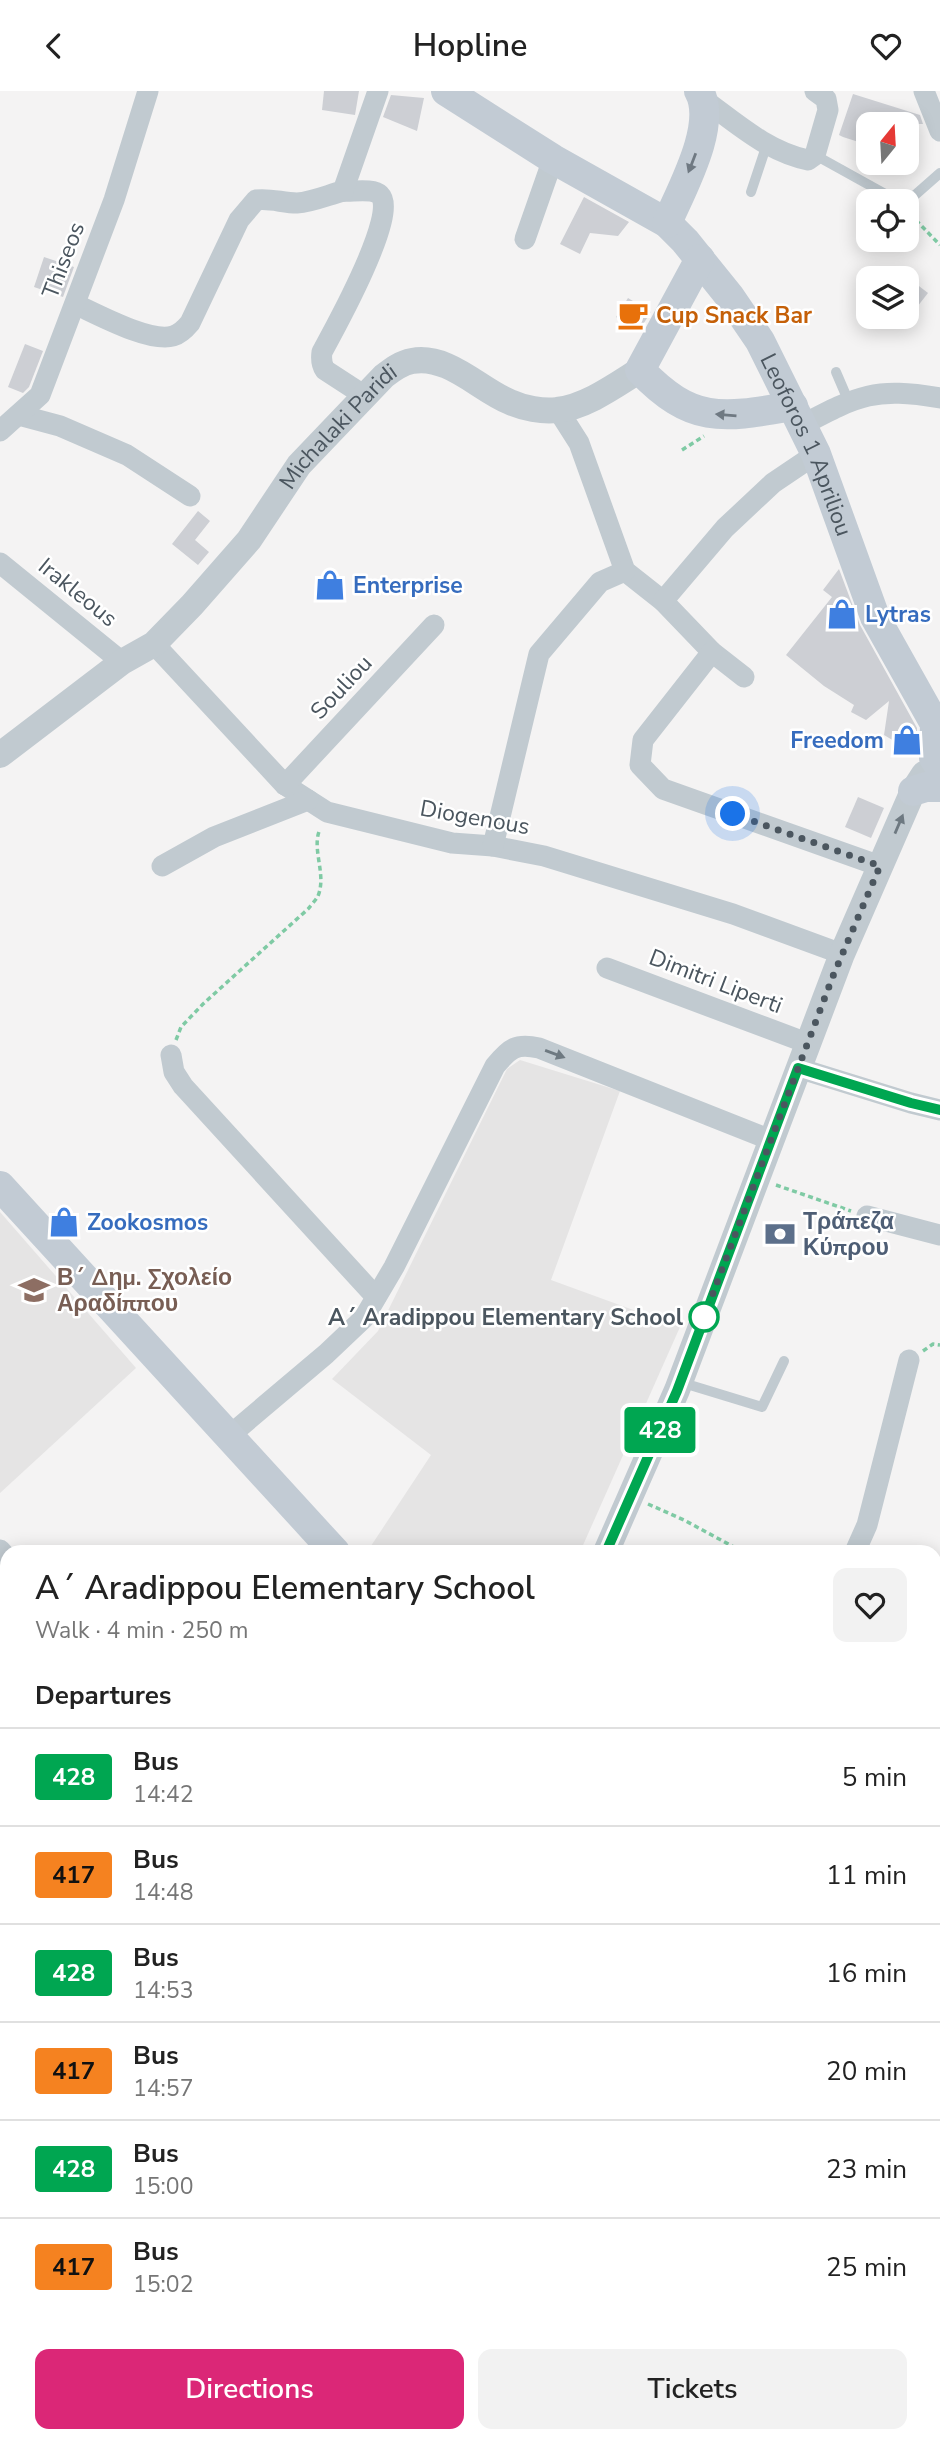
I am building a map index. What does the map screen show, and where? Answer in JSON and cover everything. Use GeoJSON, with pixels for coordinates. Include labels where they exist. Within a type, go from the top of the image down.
{"type":"FeatureCollection","features":[{"type":"Feature","properties":{"kind":"main road","name":"Leoforos 1 Apriliou"},"geometry":{"type":"LineString","coordinates":[[446,91],[553,159],[667,223],[700,259],[760,341],[816,454],[876,617],[937,719],[932,776]]}},
{"type":"Feature","properties":{"kind":"main road"},"geometry":{"type":"LineString","coordinates":[[667,223],[701,139],[705,123],[701,95]]}},
{"type":"Feature","properties":{"kind":"main road"},"geometry":{"type":"LineString","coordinates":[[700,259],[640,370],[661,392],[682,405],[705,413],[737,416],[797,415]]}},
{"type":"Feature","properties":{"kind":"main road"},"geometry":{"type":"LineString","coordinates":[[0,1186],[329,1545]]}},
{"type":"Feature","properties":{"kind":"street","name":"Thiseos"},"geometry":{"type":"LineString","coordinates":[[0,431],[40,395],[114,200],[148,91]]}},
{"type":"Feature","properties":{"kind":"street"},"geometry":{"type":"LineString","coordinates":[[343,191],[378,91]]}},
{"type":"Feature","properties":{"kind":"street"},"geometry":{"type":"LineString","coordinates":[[924,91],[940,131]]}},
{"type":"Feature","properties":{"kind":"street"},"geometry":{"type":"LineString","coordinates":[[701,95],[767,144],[808,160],[815,155],[828,110],[826,94]]}},
{"type":"Feature","properties":{"kind":"street"},"geometry":{"type":"LineString","coordinates":[[525,239],[553,159]]}},
{"type":"Feature","properties":{"kind":"street"},"geometry":{"type":"LineString","coordinates":[[75,304],[145,333],[170,337],[182,332],[190,323],[239,221],[256,200],[267,198],[294,203],[309,202],[343,191],[374,192],[380,194],[383,199],[382,224],[356,288],[322,352],[321,359],[326,370],[365,396]]}},
{"type":"Feature","properties":{"kind":"street","name":"Michalaki Paridi"},"geometry":{"type":"LineString","coordinates":[[0,755],[122,662],[154,644],[248,540],[299,465],[398,365],[414,360],[454,369],[508,402],[528,408],[558,410],[587,401],[640,370]]}},
{"type":"Feature","properties":{"kind":"street"},"geometry":{"type":"LineString","coordinates":[[797,415],[876,392],[911,393],[940,398]]}},
{"type":"Feature","properties":{"kind":"street"},"geometry":{"type":"LineString","coordinates":[[558,410],[579,443],[625,571],[663,601],[712,652],[744,677]]}},
{"type":"Feature","properties":{"kind":"street"},"geometry":{"type":"LineString","coordinates":[[19,415],[60,426],[127,455],[190,496]]}},
{"type":"Feature","properties":{"kind":"street"},"geometry":{"type":"LineString","coordinates":[[663,601],[725,529],[773,482],[816,454]]}},
{"type":"Feature","properties":{"kind":"street","name":"Irakleous"},"geometry":{"type":"LineString","coordinates":[[0,563],[122,662]]}},
{"type":"Feature","properties":{"kind":"street"},"geometry":{"type":"LineString","coordinates":[[493,846],[539,654],[600,582],[625,571]]}},
{"type":"Feature","properties":{"kind":"street","name":"Souliou"},"geometry":{"type":"LineString","coordinates":[[285,785],[435,625]]}},
{"type":"Feature","properties":{"kind":"street","name":"Diogenous"},"geometry":{"type":"LineString","coordinates":[[154,644],[285,785],[327,812],[452,842],[493,846],[544,856],[708,907],[842,954]]}},
{"type":"Feature","properties":{"kind":"street"},"geometry":{"type":"LineString","coordinates":[[712,652],[643,740],[640,765],[663,789],[880,866]]}},
{"type":"Feature","properties":{"kind":"street"},"geometry":{"type":"LineString","coordinates":[[609,1545],[680,1382],[842,954],[880,866],[932,776]]}},
{"type":"Feature","properties":{"kind":"street"},"geometry":{"type":"LineString","coordinates":[[162,866],[214,837],[308,800]]}},
{"type":"Feature","properties":{"kind":"street","name":"Dimitri Liperti"},"geometry":{"type":"LineString","coordinates":[[607,968],[807,1043]]}},
{"type":"Feature","properties":{"kind":"street"},"geometry":{"type":"LineString","coordinates":[[229,1436],[365,1318],[495,1066],[514,1048],[526,1045],[539,1048],[771,1140]]}},
{"type":"Feature","properties":{"kind":"street"},"geometry":{"type":"LineString","coordinates":[[171,1055],[174,1072],[183,1086],[376,1297]]}},
{"type":"Feature","properties":{"kind":"street"},"geometry":{"type":"LineString","coordinates":[[798,1068],[911,1103],[940,1109]]}},
{"type":"Feature","properties":{"kind":"street"},"geometry":{"type":"LineString","coordinates":[[867,1216],[940,1235]]}},
{"type":"Feature","properties":{"kind":"street"},"geometry":{"type":"LineString","coordinates":[[858,1545],[867,1525],[909,1360]]}},
{"type":"Feature","properties":{"kind":"lane"},"geometry":{"type":"LineString","coordinates":[[751,192],[767,144]]}},
{"type":"Feature","properties":{"kind":"lane"},"geometry":{"type":"LineString","coordinates":[[815,155],[876,189]]}},
{"type":"Feature","properties":{"kind":"lane"},"geometry":{"type":"LineString","coordinates":[[919,193],[940,173]]}},
{"type":"Feature","properties":{"kind":"lane"},"geometry":{"type":"LineString","coordinates":[[836,372],[848,400]]}},
{"type":"Feature","properties":{"kind":"lane"},"geometry":{"type":"LineString","coordinates":[[680,1382],[762,1407],[784,1361]]}},
{"type":"Feature","properties":{"kind":"path"},"geometry":{"type":"LineString","coordinates":[[919,225],[940,245]]}},
{"type":"Feature","properties":{"kind":"path"},"geometry":{"type":"LineString","coordinates":[[171,1055],[181,1027],[308,909],[318,896],[321,878],[317,836],[327,812]]}},
{"type":"Feature","properties":{"kind":"path"},"geometry":{"type":"LineString","coordinates":[[756,1179],[867,1216]]}},
{"type":"Feature","properties":{"kind":"path"},"geometry":{"type":"LineString","coordinates":[[630,1496],[684,1520],[730,1545]]}},
{"type":"Feature","properties":{"kind":"shaded area"},"geometry":{"type":"Polygon","coordinates":[[[520,1060],[620,1091],[551,1280],[680,1327],[583,1545],[372,1545],[431,1455],[332,1379],[378,1331],[507,1069],[520,1060]]]}},
{"type":"Feature","properties":{"kind":"shaded area","name":"Β´ Δημ. Σχολείο Αραδίππου"},"geometry":{"type":"Polygon","coordinates":[[[0,1212],[136,1368],[0,1493],[0,1212]]]}},
{"type":"Feature","properties":{"kind":"building"},"geometry":{"type":"Polygon","coordinates":[[[324,91],[359,91],[355,115],[322,110],[324,91]]]}},
{"type":"Feature","properties":{"kind":"building"},"geometry":{"type":"Polygon","coordinates":[[[853,94],[910,112],[856,112],[856,141],[839,135],[853,94]]]}},
{"type":"Feature","properties":{"kind":"building"},"geometry":{"type":"Polygon","coordinates":[[[391,95],[424,98],[417,131],[383,117],[391,95]]]}},
{"type":"Feature","properties":{"kind":"building"},"geometry":{"type":"Polygon","coordinates":[[[584,197],[629,222],[618,236],[590,233],[580,254],[560,244],[584,197]]]}},
{"type":"Feature","properties":{"kind":"building"},"geometry":{"type":"Polygon","coordinates":[[[44,257],[74,267],[63,297],[34,287],[44,257]]]}},
{"type":"Feature","properties":{"kind":"building"},"geometry":{"type":"Polygon","coordinates":[[[919,286],[928,293],[919,304],[919,286]]]}},
{"type":"Feature","properties":{"kind":"building","name":"Cup Snack Bar"},"geometry":{"type":"Polygon","coordinates":[[[628,298],[651,312],[638,332],[616,317],[628,298]]]}},
{"type":"Feature","properties":{"kind":"building"},"geometry":{"type":"Polygon","coordinates":[[[25,344],[43,351],[29,387],[23,393],[8,387],[25,344]]]}},
{"type":"Feature","properties":{"kind":"building"},"geometry":{"type":"Polygon","coordinates":[[[198,511],[210,521],[195,540],[209,552],[198,565],[172,544],[198,511]]]}},
{"type":"Feature","properties":{"kind":"building"},"geometry":{"type":"Polygon","coordinates":[[[839,569],[860,625],[917,728],[917,739],[911,751],[884,735],[889,701],[866,720],[851,712],[854,705],[824,686],[786,655],[832,597],[823,590],[839,569]]]}},
{"type":"Feature","properties":{"kind":"building"},"geometry":{"type":"Polygon","coordinates":[[[858,797],[884,808],[871,838],[845,827],[858,797]]]}},
{"type":"Feature","properties":{"kind":"bus line","name":"428"},"geometry":{"type":"LineString","coordinates":[[609,1545],[677,1391],[798,1068],[940,1110]]}},
{"type":"Feature","properties":{"kind":"place","name":"Cup Snack Bar"},"geometry":{"type":"Point","coordinates":[633,315]}},
{"type":"Feature","properties":{"kind":"place","name":"Enterprise"},"geometry":{"type":"Point","coordinates":[330,585]}},
{"type":"Feature","properties":{"kind":"place","name":"Lytras"},"geometry":{"type":"Point","coordinates":[842,614]}},
{"type":"Feature","properties":{"kind":"place","name":"Freedom"},"geometry":{"type":"Point","coordinates":[907,740]}},
{"type":"Feature","properties":{"kind":"place","name":"Zookosmos"},"geometry":{"type":"Point","coordinates":[64,1222]}},
{"type":"Feature","properties":{"kind":"place","name":"Τράπεζα Κύπρου"},"geometry":{"type":"Point","coordinates":[780,1234]}},
{"type":"Feature","properties":{"kind":"place","name":"Β´ Δημ. Σχολείο Αραδίππου"},"geometry":{"type":"Point","coordinates":[34,1290]}},
{"type":"Feature","properties":{"kind":"place","name":"A´ Aradippou Elementary School"},"geometry":{"type":"Point","coordinates":[704,1317]}},
{"type":"Feature","properties":{"kind":"route"},"geometry":{"type":"LineString","coordinates":[[704,1317],[833,976],[880,866],[733,814]]}}]}
